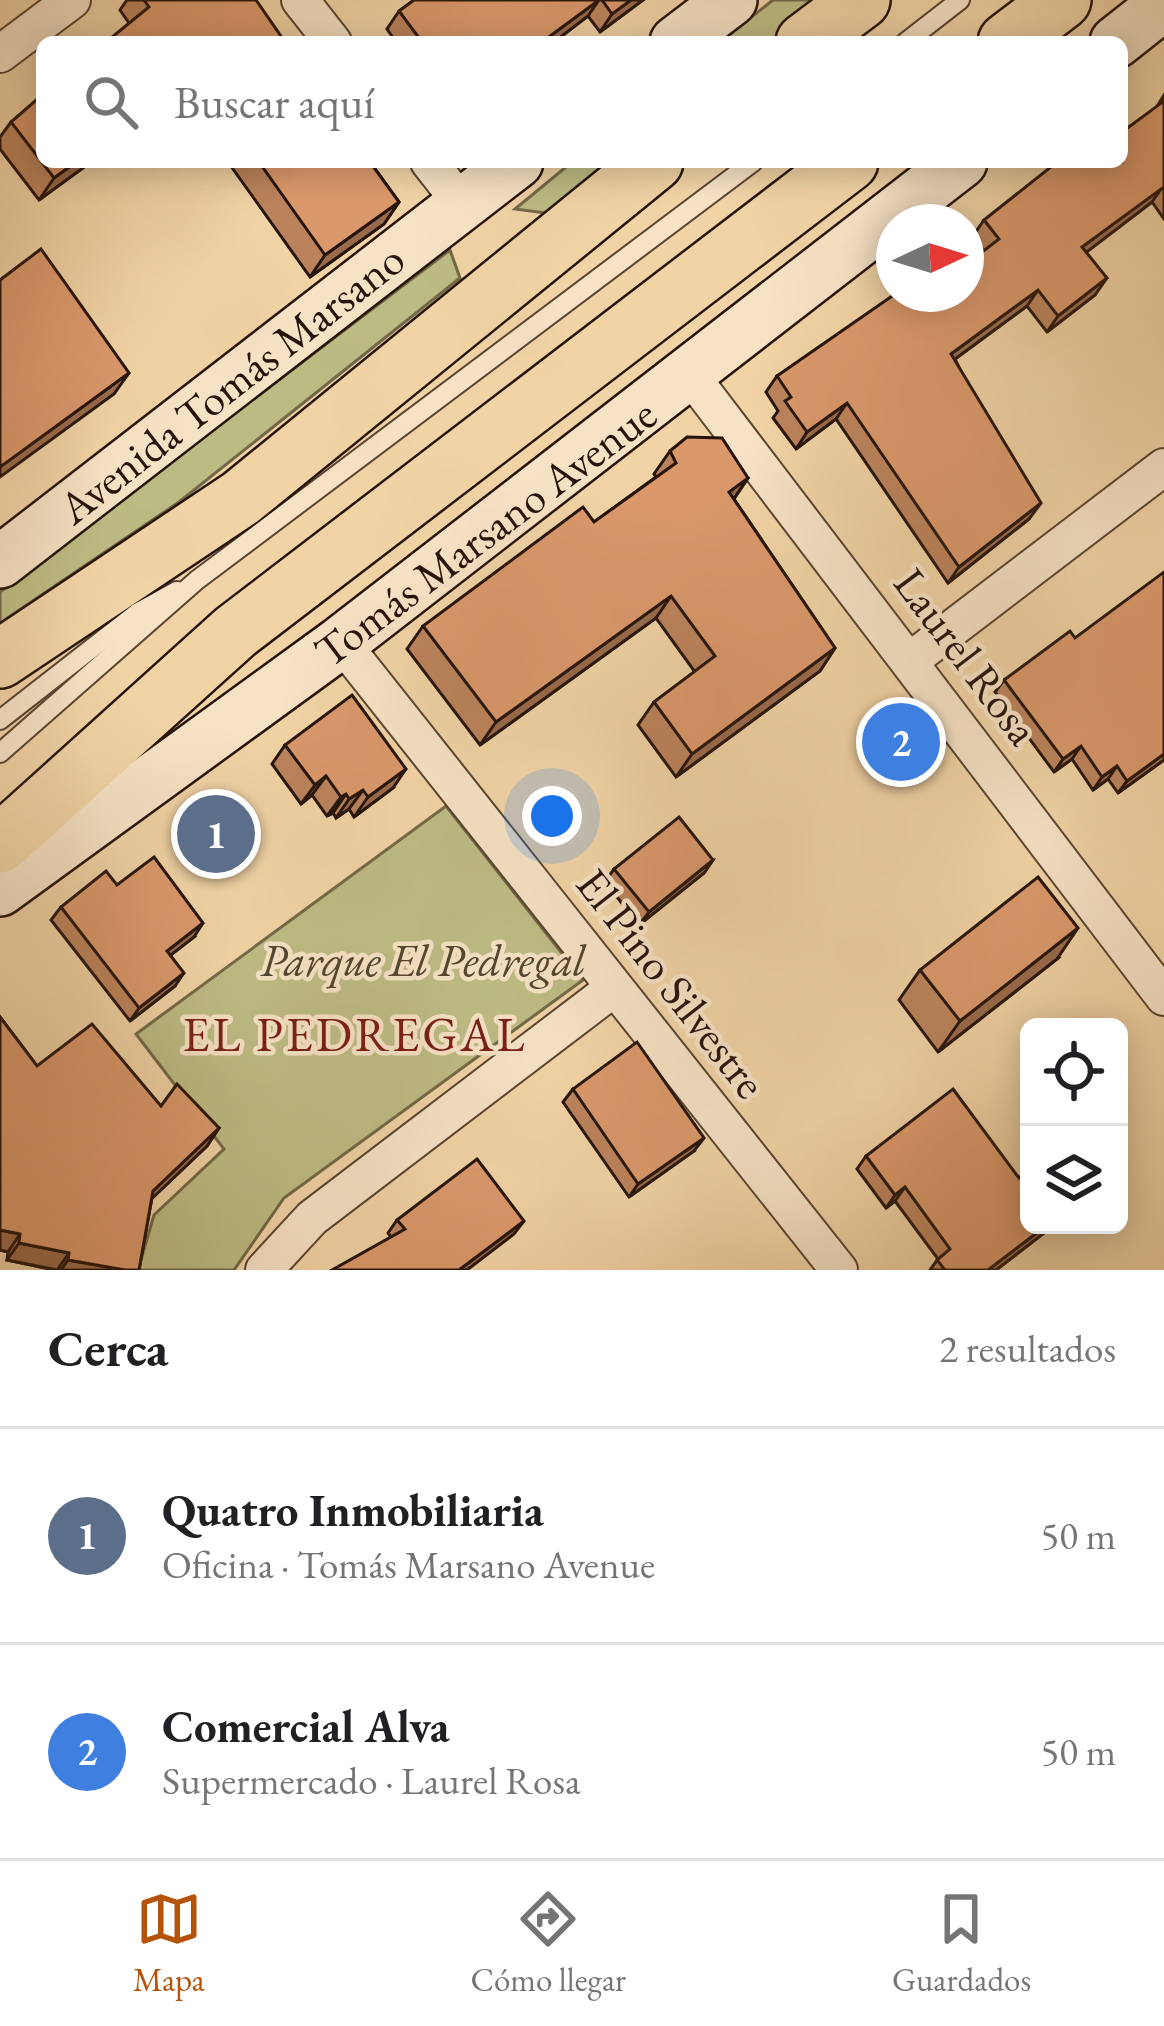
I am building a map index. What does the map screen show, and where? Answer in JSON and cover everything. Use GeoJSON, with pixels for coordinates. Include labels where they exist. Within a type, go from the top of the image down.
{"type":"FeatureCollection","features":[{"type":"Feature","properties":{"kind":"main road"},"geometry":{"type":"LineString","coordinates":[[813,36],[861,0]]}},
{"type":"Feature","properties":{"kind":"main road"},"geometry":{"type":"LineString","coordinates":[[1015,36],[1063,0]]}},
{"type":"Feature","properties":{"kind":"main road"},"geometry":{"type":"LineString","coordinates":[[0,658],[241,498],[647,168]]}},
{"type":"Feature","properties":{"kind":"main road","name":"Tomás Marsano Avenue"},"geometry":{"type":"LineString","coordinates":[[0,844],[235,632],[841,168]]}},
{"type":"Feature","properties":{"kind":"street"},"geometry":{"type":"LineString","coordinates":[[0,54],[71,0]]}},
{"type":"Feature","properties":{"kind":"street"},"geometry":{"type":"LineString","coordinates":[[300,0],[328,36]]}},
{"type":"Feature","properties":{"kind":"street"},"geometry":{"type":"LineString","coordinates":[[684,36],[731,0]]}},
{"type":"Feature","properties":{"kind":"street"},"geometry":{"type":"LineString","coordinates":[[1124,36],[1164,4]]}},
{"type":"Feature","properties":{"kind":"street"},"geometry":{"type":"LineString","coordinates":[[434,168],[462,204],[509,168]]}},
{"type":"Feature","properties":{"kind":"street","name":"Tomás Marsano Avenue"},"geometry":{"type":"LineString","coordinates":[[0,890],[340,642],[692,376],[954,168]]}},
{"type":"Feature","properties":{"kind":"street","name":"Avenida Tomás Marsano"},"geometry":{"type":"LineString","coordinates":[[0,562],[462,204]]}},
{"type":"Feature","properties":{"kind":"street","name":"Laurel Rosa"},"geometry":{"type":"LineString","coordinates":[[692,376],[1164,997]]}},
{"type":"Feature","properties":{"kind":"street"},"geometry":{"type":"LineString","coordinates":[[911,661],[1164,466]]}},
{"type":"Feature","properties":{"kind":"street","name":"El Pino Silvestre"},"geometry":{"type":"LineString","coordinates":[[340,642],[839,1270]]}},
{"type":"Feature","properties":{"kind":"street"},"geometry":{"type":"LineString","coordinates":[[264,1270],[312,1218],[614,988]]}},
{"type":"Feature","properties":{"kind":"lane"},"geometry":{"type":"LineString","coordinates":[[914,36],[960,0]]}},
{"type":"Feature","properties":{"kind":"lane"},"geometry":{"type":"LineString","coordinates":[[0,753],[197,580],[745,168]]}},
{"type":"Feature","properties":{"kind":"lane"},"geometry":{"type":"LineString","coordinates":[[0,720],[137,613],[197,580]]}},
{"type":"Feature","properties":{"kind":"green space"},"geometry":{"type":"Polygon","coordinates":[[[773,0],[830,0],[783,36],[728,36],[773,0]]]}},
{"type":"Feature","properties":{"kind":"green space"},"geometry":{"type":"Polygon","coordinates":[[[565,168],[612,168],[553,214],[515,209],[565,168]]]}},
{"type":"Feature","properties":{"kind":"green space"},"geometry":{"type":"Polygon","coordinates":[[[450,250],[460,278],[179,502],[0,623],[0,592],[450,250]]]}},
{"type":"Feature","properties":{"kind":"green space","name":"Parque El Pedregal"},"geometry":{"type":"Polygon","coordinates":[[[446,806],[583,980],[284,1198],[234,1270],[138,1270],[154,1215],[224,1149],[136,1034],[446,806]]]}},
{"type":"Feature","properties":{"kind":"building"},"geometry":{"type":"Polygon","coordinates":[[[144,0],[256,0],[281,36],[113,36],[149,7],[144,0]]]}},
{"type":"Feature","properties":{"kind":"building"},"geometry":{"type":"Polygon","coordinates":[[[414,0],[599,0],[550,36],[418,36],[399,11],[414,0]]]}},
{"type":"Feature","properties":{"kind":"building"},"geometry":{"type":"Polygon","coordinates":[[[602,0],[631,0],[612,14],[602,0]]]}},
{"type":"Feature","properties":{"kind":"building"},"geometry":{"type":"Polygon","coordinates":[[[36,100],[36,155],[11,122],[36,100]]]}},
{"type":"Feature","properties":{"kind":"building"},"geometry":{"type":"Polygon","coordinates":[[[1164,101],[1164,187],[1082,247],[1107,278],[1058,316],[1038,290],[951,354],[1041,503],[959,567],[847,403],[807,432],[785,401],[791,397],[777,376],[876,307],[876,312],[984,312],[984,251],[999,239],[984,220],[1049,168],[1128,168],[1128,128],[1164,101]]]}},
{"type":"Feature","properties":{"kind":"building"},"geometry":{"type":"Polygon","coordinates":[[[46,168],[68,168],[54,178],[46,168]]]}},
{"type":"Feature","properties":{"kind":"building"},"geometry":{"type":"Polygon","coordinates":[[[263,168],[374,168],[399,202],[325,255],[263,168]]]}},
{"type":"Feature","properties":{"kind":"building"},"geometry":{"type":"Polygon","coordinates":[[[41,249],[129,373],[0,467],[0,280],[41,249]]]}},
{"type":"Feature","properties":{"kind":"building"},"geometry":{"type":"Polygon","coordinates":[[[687,437],[722,438],[748,478],[729,492],[835,648],[692,754],[654,702],[715,656],[671,596],[496,722],[423,626],[583,507],[594,522],[676,463],[670,451],[687,437]]]}},
{"type":"Feature","properties":{"kind":"building"},"geometry":{"type":"Polygon","coordinates":[[[1164,572],[1164,754],[1127,781],[1117,766],[1102,777],[1081,746],[1063,759],[1004,680],[1070,631],[1075,638],[1164,572]]]}},
{"type":"Feature","properties":{"kind":"building"},"geometry":{"type":"Polygon","coordinates":[[[352,695],[406,769],[368,797],[363,790],[349,799],[346,794],[341,797],[326,776],[315,785],[285,745],[352,695]]]}},
{"type":"Feature","properties":{"kind":"building"},"geometry":{"type":"Polygon","coordinates":[[[679,817],[713,860],[649,912],[614,869],[679,817]]]}},
{"type":"Feature","properties":{"kind":"building"},"geometry":{"type":"Polygon","coordinates":[[[154,857],[203,923],[167,951],[184,973],[139,1008],[61,907],[106,871],[117,885],[154,857]]]}},
{"type":"Feature","properties":{"kind":"building"},"geometry":{"type":"Polygon","coordinates":[[[1038,877],[1078,928],[960,1021],[920,970],[1038,877]]]}},
{"type":"Feature","properties":{"kind":"building"},"geometry":{"type":"Polygon","coordinates":[[[0,1017],[37,1066],[92,1024],[161,1106],[177,1084],[219,1128],[153,1191],[139,1270],[68,1260],[69,1253],[19,1243],[20,1234],[0,1230],[0,1017]]]}},
{"type":"Feature","properties":{"kind":"building"},"geometry":{"type":"Polygon","coordinates":[[[637,1042],[704,1138],[638,1184],[573,1089],[637,1042]]]}},
{"type":"Feature","properties":{"kind":"building"},"geometry":{"type":"Polygon","coordinates":[[[953,1089],[1020,1177],[1020,1234],[1035,1234],[988,1270],[945,1270],[937,1260],[950,1249],[905,1187],[895,1195],[866,1156],[953,1089]]]}},
{"type":"Feature","properties":{"kind":"building"},"geometry":{"type":"Polygon","coordinates":[[[477,1159],[524,1221],[459,1270],[332,1270],[405,1229],[397,1220],[477,1159]]]}},
{"type":"Feature","properties":{"kind":"place","name":"Comercial Alva"},"geometry":{"type":"Point","coordinates":[901,742]}},
{"type":"Feature","properties":{"kind":"place","name":"Quatro Inmobiliaria"},"geometry":{"type":"Point","coordinates":[216,834]}},
{"type":"Feature","properties":{"kind":"district","name":"EL PEDREGAL"},"geometry":{"type":"Point","coordinates":[355,1034]}}]}
